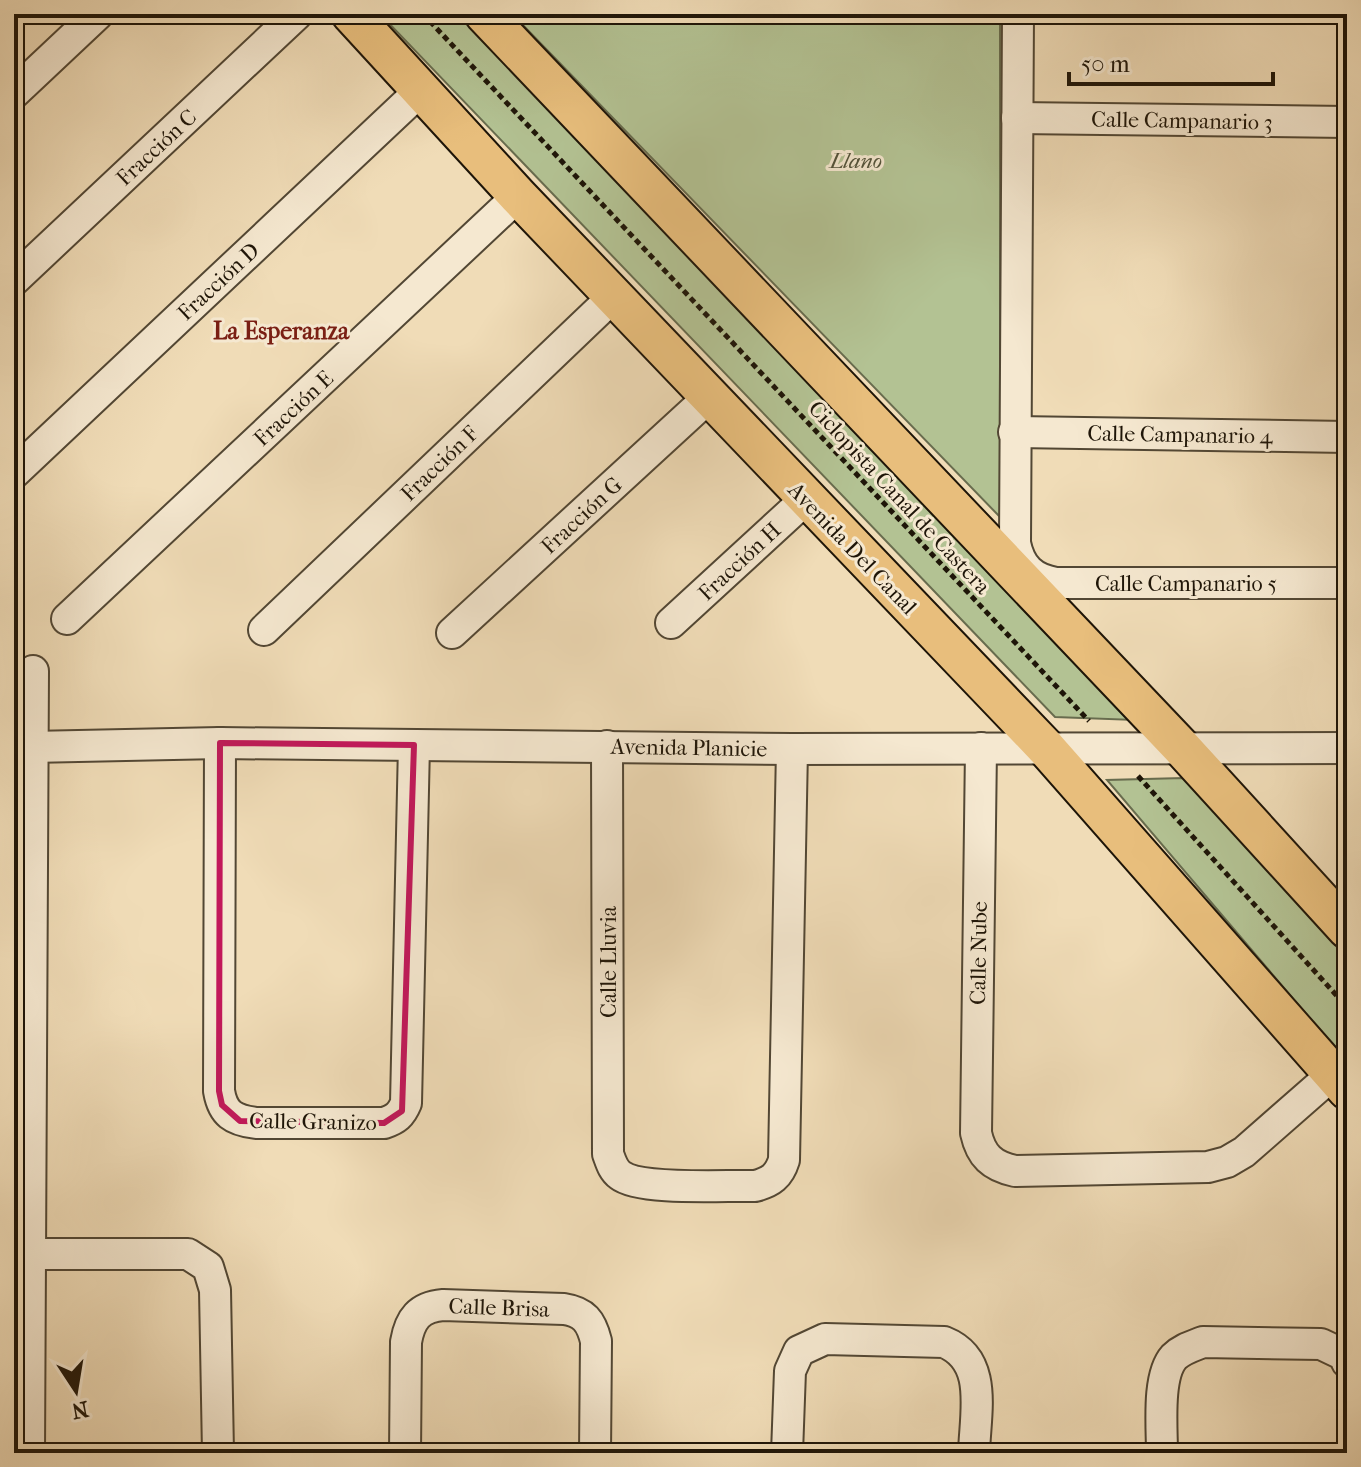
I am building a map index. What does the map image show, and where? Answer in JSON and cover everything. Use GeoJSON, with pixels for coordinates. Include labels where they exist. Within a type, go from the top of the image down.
{"type":"FeatureCollection","features":[{"type":"Feature","properties":{"kind":"main road","name":"Avenida Del Canal"},"geometry":{"type":"LineString","coordinates":[[351,14],[518,196],[1046,748],[1340,1082]]}},
{"type":"Feature","properties":{"kind":"main road"},"geometry":{"type":"LineString","coordinates":[[484,14],[1181,747],[1347,929]]}},
{"type":"Feature","properties":{"kind":"street"},"geometry":{"type":"LineString","coordinates":[[14,93],[98,14]]}},
{"type":"Feature","properties":{"kind":"street","name":"Fracción C"},"geometry":{"type":"LineString","coordinates":[[14,280],[297,14]]}},
{"type":"Feature","properties":{"kind":"street"},"geometry":{"type":"LineString","coordinates":[[1014,432],[1018,14]]}},
{"type":"Feature","properties":{"kind":"street","name":"Fracción D"},"geometry":{"type":"LineString","coordinates":[[14,473],[422,89]]}},
{"type":"Feature","properties":{"kind":"street","name":"Calle Campanario 3"},"geometry":{"type":"LineString","coordinates":[[1017,118],[1347,122]]}},
{"type":"Feature","properties":{"kind":"street","name":"Fracción E"},"geometry":{"type":"LineString","coordinates":[[67,619],[518,196]]}},
{"type":"Feature","properties":{"kind":"street","name":"Fracción F"},"geometry":{"type":"LineString","coordinates":[[264,630],[614,296]]}},
{"type":"Feature","properties":{"kind":"street","name":"Fracción G"},"geometry":{"type":"LineString","coordinates":[[452,633],[709,397]]}},
{"type":"Feature","properties":{"kind":"street","name":"Calle Campanario 4"},"geometry":{"type":"LineString","coordinates":[[1014,432],[1347,437]]}},
{"type":"Feature","properties":{"kind":"street","name":"Calle Campanario 5"},"geometry":{"type":"LineString","coordinates":[[1014,432],[1015,543],[1018,558],[1027,571],[1040,580],[1056,583],[1347,583]]}},
{"type":"Feature","properties":{"kind":"street","name":"Fracción H"},"geometry":{"type":"LineString","coordinates":[[671,623],[806,499]]}},
{"type":"Feature","properties":{"kind":"street"},"geometry":{"type":"LineString","coordinates":[[29,1453],[33,671]]}},
{"type":"Feature","properties":{"kind":"street","name":"Avenida Planicie"},"geometry":{"type":"LineString","coordinates":[[31,747],[220,743],[792,749],[1347,748]]}},
{"type":"Feature","properties":{"kind":"street","name":"Calle Granizo"},"geometry":{"type":"LineString","coordinates":[[220,743],[219,1091],[222,1105],[229,1115],[240,1121],[256,1123],[384,1123],[398,1117],[406,1103],[414,745]]}},
{"type":"Feature","properties":{"kind":"street","name":"Calle Lluvia"},"geometry":{"type":"LineString","coordinates":[[607,746],[608,1154],[612,1166],[619,1175],[643,1184],[755,1186],[775,1177],[784,1160],[792,749]]}},
{"type":"Feature","properties":{"kind":"street","name":"Calle Nube"},"geometry":{"type":"LineString","coordinates":[[981,748],[976,1133],[985,1157],[998,1167],[1015,1171],[1208,1167],[1227,1162],[1244,1152],[1340,1082]]}},
{"type":"Feature","properties":{"kind":"street"},"geometry":{"type":"LineString","coordinates":[[28,1254],[188,1254],[208,1267],[215,1290],[218,1453]]}},
{"type":"Feature","properties":{"kind":"street","name":"Calle Brisa"},"geometry":{"type":"LineString","coordinates":[[405,1453],[406,1342],[409,1325],[418,1313],[430,1306],[443,1305],[564,1309],[576,1311],[586,1318],[596,1341],[595,1453]]}},
{"type":"Feature","properties":{"kind":"street"},"geometry":{"type":"LineString","coordinates":[[787,1453],[790,1371],[799,1351],[825,1339],[944,1342],[956,1347],[965,1354],[976,1379],[974,1453]]}},
{"type":"Feature","properties":{"kind":"street"},"geometry":{"type":"LineString","coordinates":[[1162,1453],[1164,1378],[1168,1365],[1176,1355],[1203,1342],[1321,1344],[1344,1355],[1347,1362]]}},
{"type":"Feature","properties":{"kind":"path","name":"Ciclopista Canal de Castera"},"geometry":{"type":"LineString","coordinates":[[423,14],[1112,747],[1347,1007]]}},
{"type":"Feature","properties":{"kind":"highlighted area"},"geometry":{"type":"Polygon","coordinates":[[[220,743],[414,745],[402,1111],[384,1123],[240,1121],[222,1105],[219,1091],[220,743]]]}},
{"type":"Feature","properties":{"kind":"green space"},"geometry":{"type":"Polygon","coordinates":[[[380,14],[461,14],[1134,720],[1055,717],[380,14]]]}},
{"type":"Feature","properties":{"kind":"green space","name":"Llano"},"geometry":{"type":"Polygon","coordinates":[[[1000,14],[1000,517],[517,19],[1000,14]]]}},
{"type":"Feature","properties":{"kind":"green space"},"geometry":{"type":"Polygon","coordinates":[[[1184,778],[1347,958],[1347,1062],[1107,780],[1184,778]]]}},
{"type":"Feature","properties":{"kind":"district","name":"La Esperanza"},"geometry":{"type":"Point","coordinates":[281,331]}}]}
